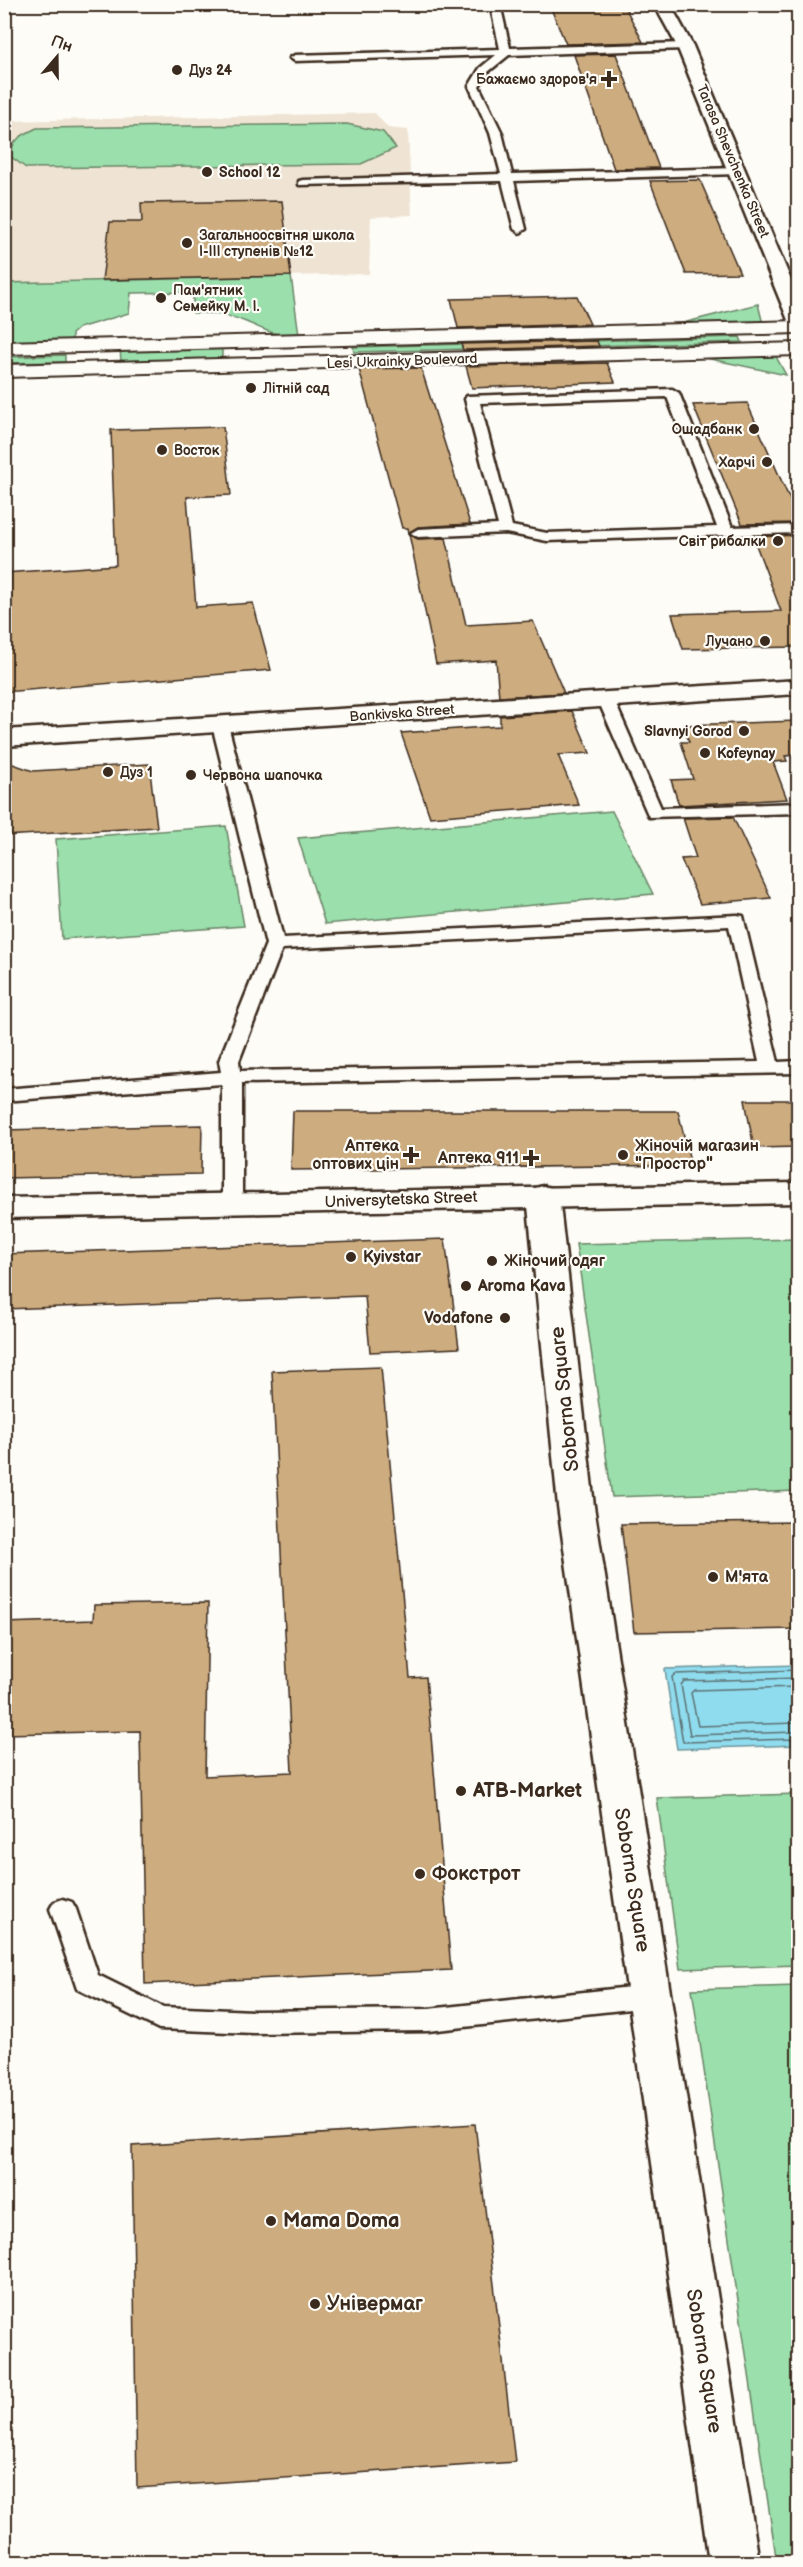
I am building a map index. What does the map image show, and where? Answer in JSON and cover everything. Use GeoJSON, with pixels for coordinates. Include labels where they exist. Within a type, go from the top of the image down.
{"type":"FeatureCollection","features":[{"type":"Feature","properties":{"kind":"street","name":"Tarasa Shevchenka Street"},"geometry":{"type":"LineString","coordinates":[[662,4],[685,46],[798,320]]}},
{"type":"Feature","properties":{"kind":"street","name":"Lesi Ukrainky Boulevard"},"geometry":{"type":"LineString","coordinates":[[4,348],[798,327]]}},
{"type":"Feature","properties":{"kind":"street","name":"Lesi Ukrainky Boulevard"},"geometry":{"type":"LineString","coordinates":[[4,371],[798,349]]}},
{"type":"Feature","properties":{"kind":"street","name":"Bankivska Street"},"geometry":{"type":"LineString","coordinates":[[4,738],[798,687]]}},
{"type":"Feature","properties":{"kind":"street","name":"Universytetska Street"},"geometry":{"type":"LineString","coordinates":[[4,1208],[232,1205],[543,1196],[798,1193]]}},
{"type":"Feature","properties":{"kind":"street","name":"Soborna Square"},"geometry":{"type":"LineString","coordinates":[[543,1196],[576,1506],[734,2562]]}},
{"type":"Feature","properties":{"kind":"lane"},"geometry":{"type":"LineString","coordinates":[[495,4],[506,52]]}},
{"type":"Feature","properties":{"kind":"lane"},"geometry":{"type":"LineString","coordinates":[[296,58],[685,46]]}},
{"type":"Feature","properties":{"kind":"lane"},"geometry":{"type":"LineString","coordinates":[[506,52],[484,70],[474,86],[496,133],[509,177],[520,230]]}},
{"type":"Feature","properties":{"kind":"lane"},"geometry":{"type":"LineString","coordinates":[[303,183],[738,171]]}},
{"type":"Feature","properties":{"kind":"lane"},"geometry":{"type":"LineString","coordinates":[[506,529],[472,399],[672,393],[726,531]]}},
{"type":"Feature","properties":{"kind":"lane"},"geometry":{"type":"LineString","coordinates":[[418,533],[506,529],[546,537],[798,528]]}},
{"type":"Feature","properties":{"kind":"lane"},"geometry":{"type":"LineString","coordinates":[[606,700],[655,813],[798,807]]}},
{"type":"Feature","properties":{"kind":"lane"},"geometry":{"type":"LineString","coordinates":[[220,725],[275,944],[229,1061],[232,1077],[232,1205]]}},
{"type":"Feature","properties":{"kind":"lane"},"geometry":{"type":"LineString","coordinates":[[275,944],[737,920],[770,1068]]}},
{"type":"Feature","properties":{"kind":"lane"},"geometry":{"type":"LineString","coordinates":[[4,1095],[232,1077],[798,1067]]}},
{"type":"Feature","properties":{"kind":"lane"},"geometry":{"type":"LineString","coordinates":[[63,1909],[87,1982],[159,2018],[253,2022],[428,2020],[649,1996]]}},
{"type":"Feature","properties":{"kind":"shaded area","name":"School 12"},"geometry":{"type":"Polygon","coordinates":[[[375,113],[388,128],[408,130],[412,215],[371,217],[369,274],[5,283],[4,121],[375,113]]]}},
{"type":"Feature","properties":{"kind":"green space"},"geometry":{"type":"Polygon","coordinates":[[[347,124],[383,132],[396,148],[361,164],[26,168],[10,156],[15,142],[22,135],[37,128],[347,124]]]}},
{"type":"Feature","properties":{"kind":"green space"},"geometry":{"type":"Polygon","coordinates":[[[291,276],[299,335],[279,334],[224,315],[193,313],[193,292],[131,293],[129,313],[79,328],[72,334],[72,342],[5,343],[4,283],[291,276]]]}},
{"type":"Feature","properties":{"kind":"green space"},"geometry":{"type":"Polygon","coordinates":[[[758,304],[763,324],[667,327],[758,304]]]}},
{"type":"Feature","properties":{"kind":"green space"},"geometry":{"type":"Polygon","coordinates":[[[740,337],[742,342],[354,352],[353,347],[740,337]]]}},
{"type":"Feature","properties":{"kind":"green space"},"geometry":{"type":"Polygon","coordinates":[[[222,345],[222,359],[121,362],[120,348],[222,345]]]}},
{"type":"Feature","properties":{"kind":"green space"},"geometry":{"type":"Polygon","coordinates":[[[774,353],[786,375],[696,356],[774,353]]]}},
{"type":"Feature","properties":{"kind":"green space"},"geometry":{"type":"Polygon","coordinates":[[[65,355],[65,362],[5,363],[5,357],[65,355]]]}},
{"type":"Feature","properties":{"kind":"green space"},"geometry":{"type":"Polygon","coordinates":[[[612,811],[653,894],[325,924],[298,838],[612,811]]]}},
{"type":"Feature","properties":{"kind":"green space"},"geometry":{"type":"Polygon","coordinates":[[[226,826],[244,926],[62,939],[56,839],[226,826]]]}},
{"type":"Feature","properties":{"kind":"green space"},"geometry":{"type":"Polygon","coordinates":[[[798,1239],[798,1491],[612,1497],[576,1244],[798,1239]]]}},
{"type":"Feature","properties":{"kind":"green space"},"geometry":{"type":"Polygon","coordinates":[[[798,1794],[798,1965],[680,1969],[657,1798],[798,1794]]]}},
{"type":"Feature","properties":{"kind":"green space"},"geometry":{"type":"Polygon","coordinates":[[[798,1986],[798,2557],[776,2557],[692,1989],[798,1986]]]}},
{"type":"Feature","properties":{"kind":"water"},"geometry":{"type":"Polygon","coordinates":[[[798,1665],[798,1745],[677,1749],[665,1669],[798,1665]]]}},
{"type":"Feature","properties":{"kind":"building"},"geometry":{"type":"Polygon","coordinates":[[[549,4],[625,7],[643,42],[566,44],[549,4]]]}},
{"type":"Feature","properties":{"kind":"building"},"geometry":{"type":"Polygon","coordinates":[[[616,54],[659,168],[614,169],[574,55],[616,54]]]}},
{"type":"Feature","properties":{"kind":"building"},"geometry":{"type":"Polygon","coordinates":[[[700,180],[740,273],[686,274],[650,181],[700,180]]]}},
{"type":"Feature","properties":{"kind":"building","name":"Загальноосвітня школа І-ІІІ ступенів №12"},"geometry":{"type":"Polygon","coordinates":[[[282,201],[291,276],[102,280],[110,222],[142,222],[141,203],[282,201]]]}},
{"type":"Feature","properties":{"kind":"building"},"geometry":{"type":"Polygon","coordinates":[[[577,296],[590,324],[458,328],[451,299],[577,296]]]}},
{"type":"Feature","properties":{"kind":"building"},"geometry":{"type":"Polygon","coordinates":[[[597,341],[599,346],[463,350],[461,344],[597,341]]]}},
{"type":"Feature","properties":{"kind":"building"},"geometry":{"type":"Polygon","coordinates":[[[607,363],[615,382],[472,388],[466,366],[607,363]]]}},
{"type":"Feature","properties":{"kind":"building"},"geometry":{"type":"Polygon","coordinates":[[[421,368],[470,524],[418,527],[409,533],[408,528],[402,528],[359,369],[421,368]]]}},
{"type":"Feature","properties":{"kind":"building"},"geometry":{"type":"Polygon","coordinates":[[[747,403],[798,518],[798,523],[742,524],[693,405],[747,403]]]}},
{"type":"Feature","properties":{"kind":"building"},"geometry":{"type":"Polygon","coordinates":[[[223,427],[231,495],[187,497],[196,607],[253,603],[271,670],[4,692],[4,573],[116,565],[111,430],[223,427]]]}},
{"type":"Feature","properties":{"kind":"building"},"geometry":{"type":"Polygon","coordinates":[[[409,534],[418,539],[446,538],[466,625],[533,621],[564,693],[499,697],[496,660],[436,664],[409,534]]]}},
{"type":"Feature","properties":{"kind":"building"},"geometry":{"type":"Polygon","coordinates":[[[798,535],[798,647],[683,649],[672,614],[781,611],[753,537],[798,535]]]}},
{"type":"Feature","properties":{"kind":"building"},"geometry":{"type":"Polygon","coordinates":[[[572,711],[590,753],[558,755],[579,805],[430,817],[401,733],[500,726],[500,716],[572,711]]]}},
{"type":"Feature","properties":{"kind":"building"},"geometry":{"type":"Polygon","coordinates":[[[798,721],[798,755],[785,756],[787,761],[773,762],[787,799],[679,805],[671,780],[693,779],[681,742],[689,742],[683,725],[798,721]]]}},
{"type":"Feature","properties":{"kind":"building"},"geometry":{"type":"Polygon","coordinates":[[[4,761],[33,771],[149,764],[157,827],[4,836],[4,761]]]}},
{"type":"Feature","properties":{"kind":"building"},"geometry":{"type":"Polygon","coordinates":[[[733,817],[771,898],[700,904],[681,859],[696,858],[683,818],[733,817]]]}},
{"type":"Feature","properties":{"kind":"building"},"geometry":{"type":"Polygon","coordinates":[[[745,1100],[798,1100],[798,1147],[754,1148],[745,1100]]]}},
{"type":"Feature","properties":{"kind":"building"},"geometry":{"type":"Polygon","coordinates":[[[293,1111],[678,1111],[691,1165],[291,1170],[293,1111]]]}},
{"type":"Feature","properties":{"kind":"building"},"geometry":{"type":"Polygon","coordinates":[[[202,1125],[201,1174],[4,1178],[4,1130],[202,1125]]]}},
{"type":"Feature","properties":{"kind":"building"},"geometry":{"type":"Polygon","coordinates":[[[445,1239],[459,1348],[370,1352],[365,1296],[4,1309],[4,1254],[445,1239]]]}},
{"type":"Feature","properties":{"kind":"building"},"geometry":{"type":"Polygon","coordinates":[[[381,1367],[410,1678],[426,1677],[451,1970],[145,1984],[140,1731],[4,1734],[4,1623],[93,1620],[94,1605],[208,1603],[205,1776],[292,1772],[272,1371],[381,1367]]]}},
{"type":"Feature","properties":{"kind":"building","name":"М'ята"},"geometry":{"type":"Polygon","coordinates":[[[798,1522],[798,1629],[634,1632],[621,1524],[798,1522]]]}},
{"type":"Feature","properties":{"kind":"building","name":"Універмаг"},"geometry":{"type":"Polygon","coordinates":[[[475,2124],[515,2462],[137,2488],[132,2146],[475,2124]]]}},
{"type":"Feature","properties":{"kind":"place","name":"Дуз 24"},"geometry":{"type":"Point","coordinates":[177,70]}},
{"type":"Feature","properties":{"kind":"place","name":"Бажаємо здоров'я"},"geometry":{"type":"Point","coordinates":[609,79]}},
{"type":"Feature","properties":{"kind":"place","name":"School 12"},"geometry":{"type":"Point","coordinates":[207,172]}},
{"type":"Feature","properties":{"kind":"place","name":"Загальноосвітня школа І-ІІІ ступенів №12"},"geometry":{"type":"Point","coordinates":[187,243]}},
{"type":"Feature","properties":{"kind":"place","name":"Пам'ятник Семейку М. І."},"geometry":{"type":"Point","coordinates":[161,298]}},
{"type":"Feature","properties":{"kind":"place","name":"Літній сад"},"geometry":{"type":"Point","coordinates":[251,388]}},
{"type":"Feature","properties":{"kind":"place","name":"Ощадбанк"},"geometry":{"type":"Point","coordinates":[754,429]}},
{"type":"Feature","properties":{"kind":"place","name":"Восток"},"geometry":{"type":"Point","coordinates":[162,450]}},
{"type":"Feature","properties":{"kind":"place","name":"Харчі"},"geometry":{"type":"Point","coordinates":[767,462]}},
{"type":"Feature","properties":{"kind":"place","name":"Світ рибалки"},"geometry":{"type":"Point","coordinates":[778,541]}},
{"type":"Feature","properties":{"kind":"place","name":"Лучано"},"geometry":{"type":"Point","coordinates":[765,641]}},
{"type":"Feature","properties":{"kind":"place","name":"Slavnyi Gorod"},"geometry":{"type":"Point","coordinates":[744,731]}},
{"type":"Feature","properties":{"kind":"place","name":"Kofeynay"},"geometry":{"type":"Point","coordinates":[705,753]}},
{"type":"Feature","properties":{"kind":"place","name":"Дуз 1"},"geometry":{"type":"Point","coordinates":[108,772]}},
{"type":"Feature","properties":{"kind":"place","name":"Червона шапочка"},"geometry":{"type":"Point","coordinates":[191,775]}},
{"type":"Feature","properties":{"kind":"place","name":"Аптека оптових цін"},"geometry":{"type":"Point","coordinates":[411,1155]}},
{"type":"Feature","properties":{"kind":"place","name":"Жіночій магазин \"Простор\""},"geometry":{"type":"Point","coordinates":[623,1155]}},
{"type":"Feature","properties":{"kind":"place","name":"Аптека 911"},"geometry":{"type":"Point","coordinates":[531,1158]}},
{"type":"Feature","properties":{"kind":"place","name":"Kyivstar"},"geometry":{"type":"Point","coordinates":[351,1257]}},
{"type":"Feature","properties":{"kind":"place","name":"Жіночий одяг"},"geometry":{"type":"Point","coordinates":[492,1261]}},
{"type":"Feature","properties":{"kind":"place","name":"Aroma Kava"},"geometry":{"type":"Point","coordinates":[466,1286]}},
{"type":"Feature","properties":{"kind":"place","name":"Vodafone"},"geometry":{"type":"Point","coordinates":[505,1318]}},
{"type":"Feature","properties":{"kind":"place","name":"М'ята"},"geometry":{"type":"Point","coordinates":[713,1577]}},
{"type":"Feature","properties":{"kind":"place","name":"ATB-Market"},"geometry":{"type":"Point","coordinates":[461,1791]}},
{"type":"Feature","properties":{"kind":"place","name":"Фокстрот"},"geometry":{"type":"Point","coordinates":[420,1874]}},
{"type":"Feature","properties":{"kind":"place","name":"Mama Doma"},"geometry":{"type":"Point","coordinates":[271,2221]}},
{"type":"Feature","properties":{"kind":"place","name":"Універмаг"},"geometry":{"type":"Point","coordinates":[315,2304]}}]}
